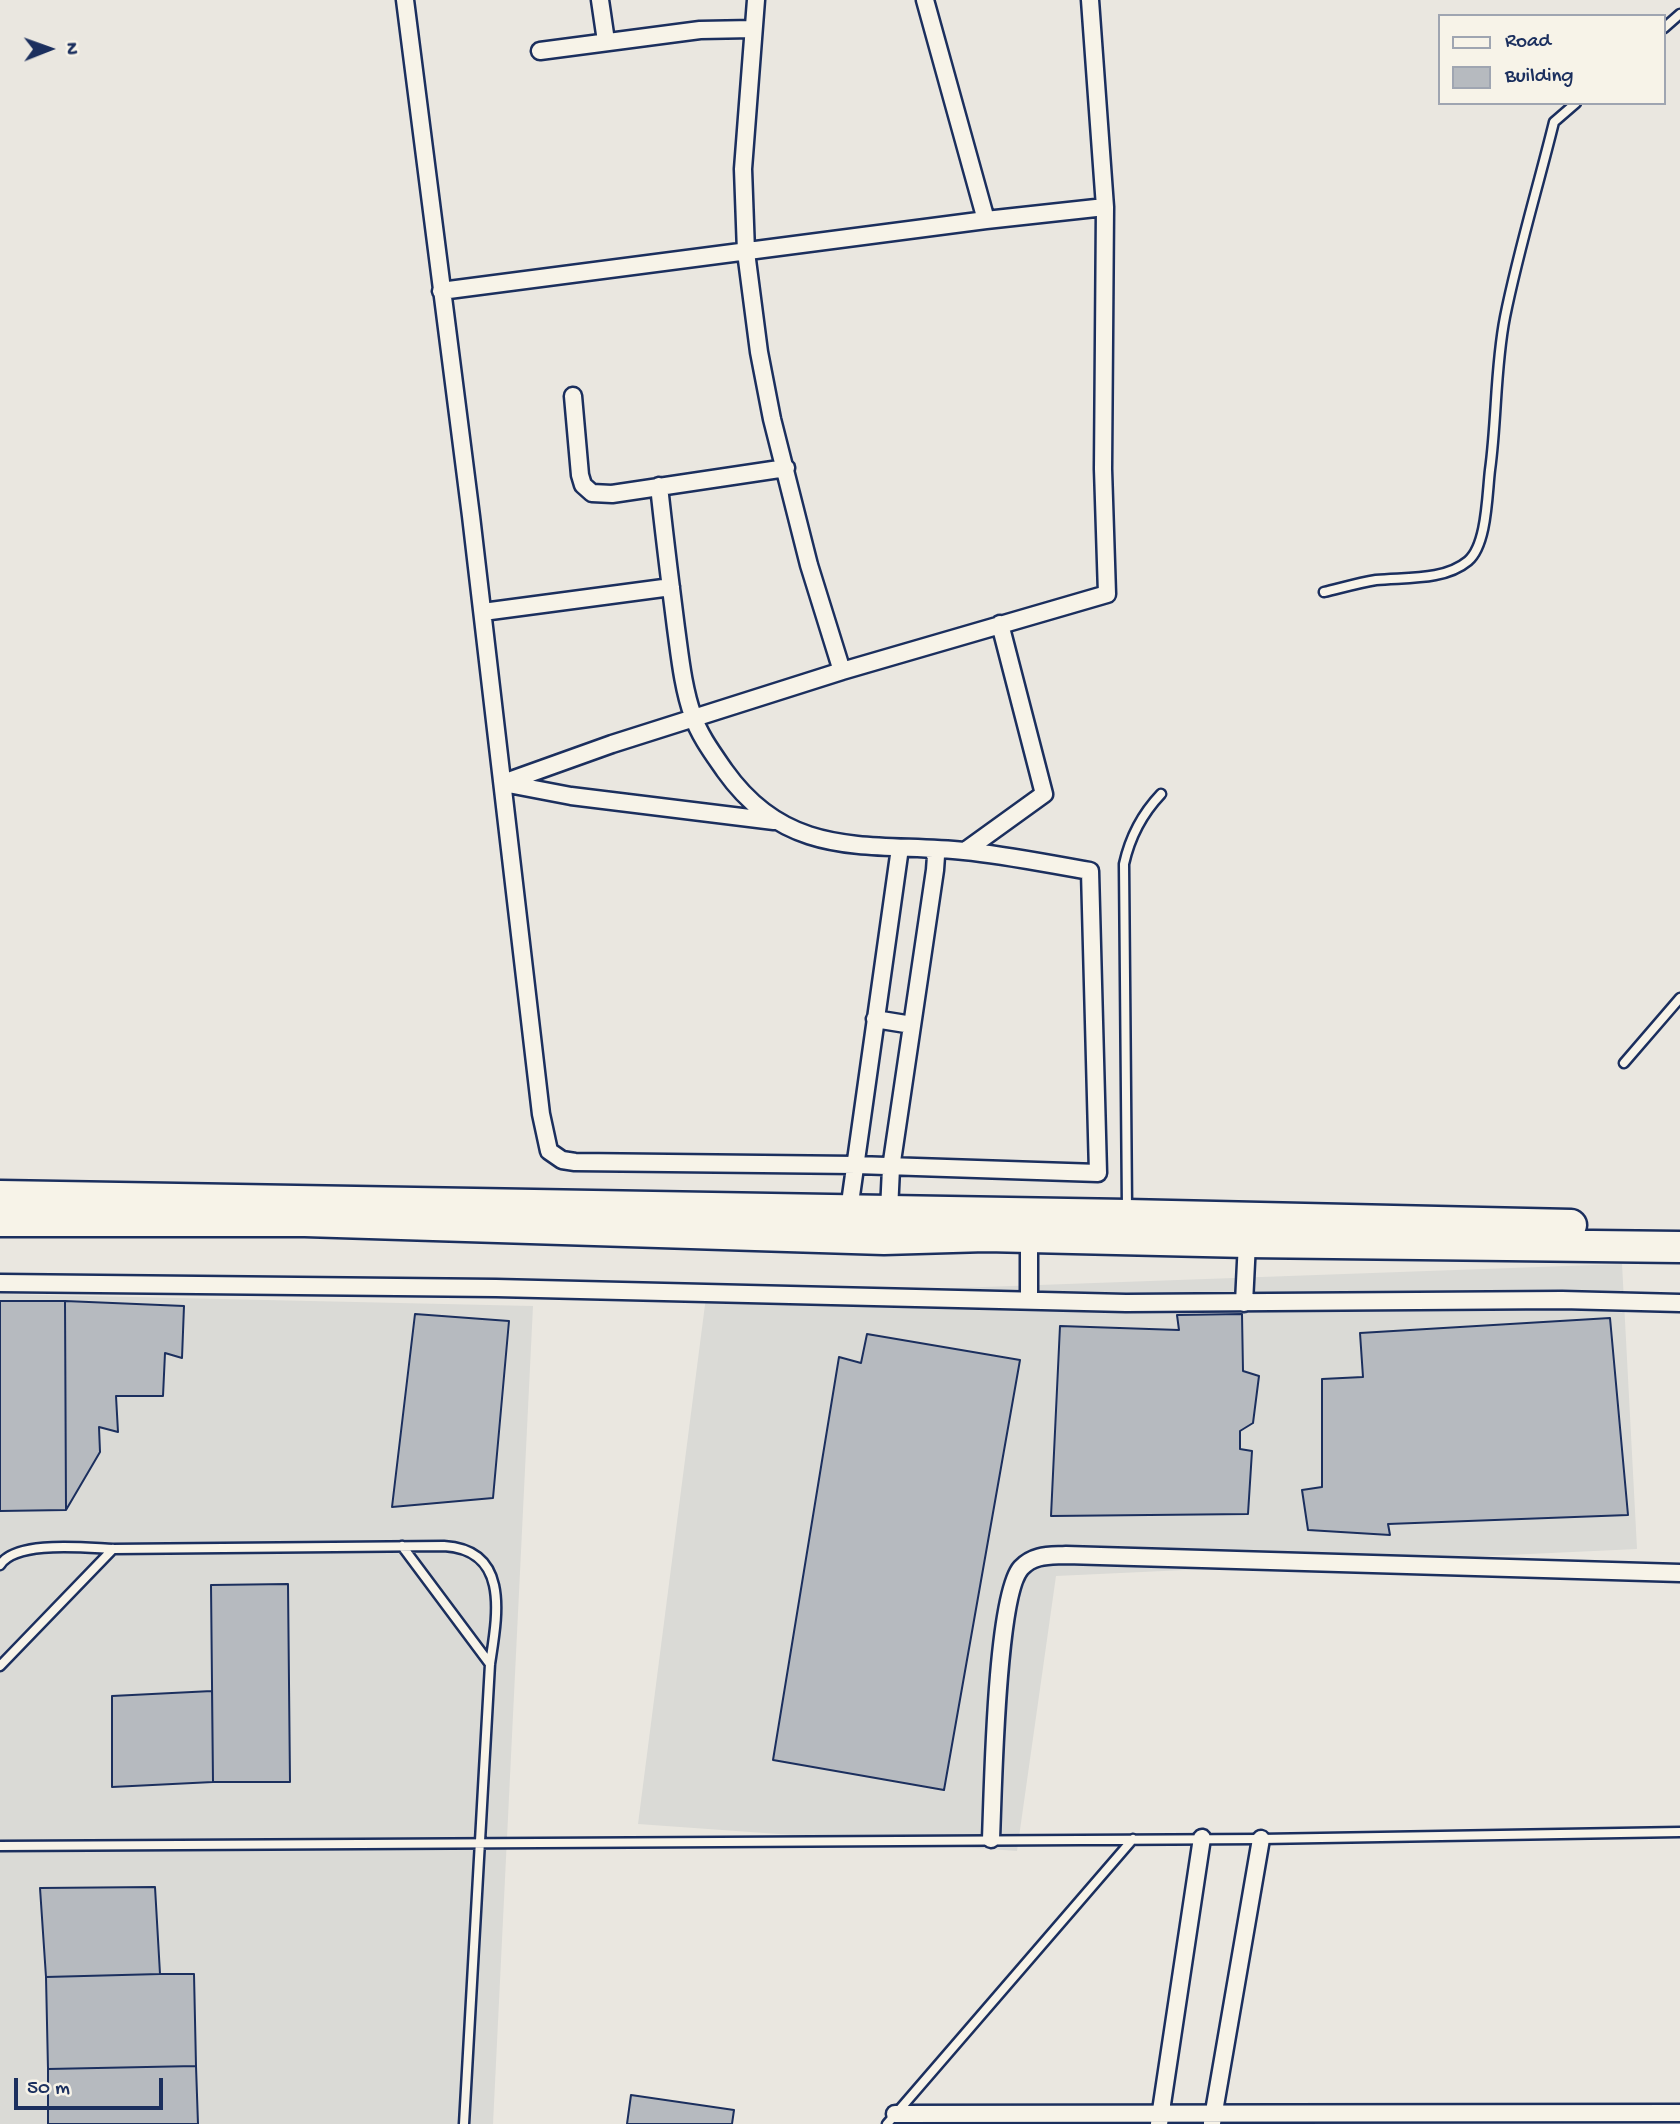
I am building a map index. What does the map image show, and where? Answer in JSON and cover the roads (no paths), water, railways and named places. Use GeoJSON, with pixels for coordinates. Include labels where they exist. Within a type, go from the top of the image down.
{"type":"FeatureCollection","features":[{"type":"Feature","properties":{"kind":"highway"},"geometry":{"type":"LineString","coordinates":[[0,1196],[1680,1227]]}},
{"type":"Feature","properties":{"kind":"highway"},"geometry":{"type":"LineString","coordinates":[[0,1221],[305,1221],[884,1239],[1029,1237],[1680,1247]]}},
{"type":"Feature","properties":{"kind":"street"},"geometry":{"type":"LineString","coordinates":[[405,0],[483,612],[544,1139],[552,1155],[575,1162],[1098,1173],[1090,871],[965,851],[841,843],[774,821],[571,796],[503,783]]}},
{"type":"Feature","properties":{"kind":"street"},"geometry":{"type":"LineString","coordinates":[[600,0],[606,41]]}},
{"type":"Feature","properties":{"kind":"street"},"geometry":{"type":"LineString","coordinates":[[756,0],[743,169],[746,252],[772,419],[809,565],[842,671]]}},
{"type":"Feature","properties":{"kind":"street"},"geometry":{"type":"LineString","coordinates":[[925,0],[986,220]]}},
{"type":"Feature","properties":{"kind":"street"},"geometry":{"type":"LineString","coordinates":[[503,783],[612,744],[842,671],[1107,594],[1103,469],[1105,207],[1090,0]]}},
{"type":"Feature","properties":{"kind":"street"},"geometry":{"type":"LineString","coordinates":[[540,51],[700,30],[753,29]]}},
{"type":"Feature","properties":{"kind":"street"},"geometry":{"type":"LineString","coordinates":[[441,290],[1105,207]]}},
{"type":"Feature","properties":{"kind":"street"},"geometry":{"type":"LineString","coordinates":[[573,396],[580,475],[583,485],[589,491],[612,494],[786,468]]}},
{"type":"Feature","properties":{"kind":"street"},"geometry":{"type":"LineString","coordinates":[[659,486],[680,658],[693,719],[736,786],[774,821]]}},
{"type":"Feature","properties":{"kind":"street"},"geometry":{"type":"LineString","coordinates":[[483,612],[671,587]]}},
{"type":"Feature","properties":{"kind":"street"},"geometry":{"type":"LineString","coordinates":[[965,851],[1044,794],[1000,624]]}},
{"type":"Feature","properties":{"kind":"street"},"geometry":{"type":"LineString","coordinates":[[849,1210],[900,848]]}},
{"type":"Feature","properties":{"kind":"street"},"geometry":{"type":"LineString","coordinates":[[888,1211],[891,1168],[935,870],[936,856],[931,849]]}},
{"type":"Feature","properties":{"kind":"street"},"geometry":{"type":"LineString","coordinates":[[875,1019],[912,1025]]}},
{"type":"Feature","properties":{"kind":"street"},"geometry":{"type":"LineString","coordinates":[[1029,1237],[1029,1300]]}},
{"type":"Feature","properties":{"kind":"street"},"geometry":{"type":"LineString","coordinates":[[1244,1303],[1247,1242]]}},
{"type":"Feature","properties":{"kind":"street"},"geometry":{"type":"LineString","coordinates":[[0,1283],[496,1288],[1244,1303],[1562,1300],[1680,1303]]}},
{"type":"Feature","properties":{"kind":"street"},"geometry":{"type":"LineString","coordinates":[[991,1839],[996,1730],[1006,1609],[1014,1577],[1032,1559],[1066,1555],[1680,1573]]}},
{"type":"Feature","properties":{"kind":"street"},"geometry":{"type":"LineString","coordinates":[[1159,2120],[1202,1838]]}},
{"type":"Feature","properties":{"kind":"street"},"geometry":{"type":"LineString","coordinates":[[1212,2120],[1261,1839]]}},
{"type":"Feature","properties":{"kind":"street"},"geometry":{"type":"LineString","coordinates":[[891,2119],[1527,2120],[1680,2113]]}},
{"type":"Feature","properties":{"kind":"lane"},"geometry":{"type":"LineString","coordinates":[[1666,26],[1680,14]]}},
{"type":"Feature","properties":{"kind":"lane"},"geometry":{"type":"LineString","coordinates":[[1324,592],[1375,580],[1415,578],[1449,570],[1467,562],[1478,547],[1491,463],[1496,383],[1505,318],[1554,122],[1574,105]]}},
{"type":"Feature","properties":{"kind":"lane"},"geometry":{"type":"LineString","coordinates":[[1127,1215],[1124,864],[1127,849],[1143,814],[1161,794]]}},
{"type":"Feature","properties":{"kind":"lane"},"geometry":{"type":"LineString","coordinates":[[1624,1063],[1680,998]]}},
{"type":"Feature","properties":{"kind":"lane"},"geometry":{"type":"LineString","coordinates":[[401,1546],[491,1664]]}},
{"type":"Feature","properties":{"kind":"lane"},"geometry":{"type":"LineString","coordinates":[[0,1565],[8,1555],[26,1550],[67,1547],[113,1549],[455,1546],[468,1549],[480,1558],[491,1574],[496,1596],[496,1622],[491,1664],[464,2124]]}},
{"type":"Feature","properties":{"kind":"lane"},"geometry":{"type":"LineString","coordinates":[[0,1666],[113,1549]]}},
{"type":"Feature","properties":{"kind":"lane"},"geometry":{"type":"LineString","coordinates":[[0,1846],[1261,1839],[1680,1832]]}},
{"type":"Feature","properties":{"kind":"lane"},"geometry":{"type":"LineString","coordinates":[[891,2119],[1133,1839]]}}]}
